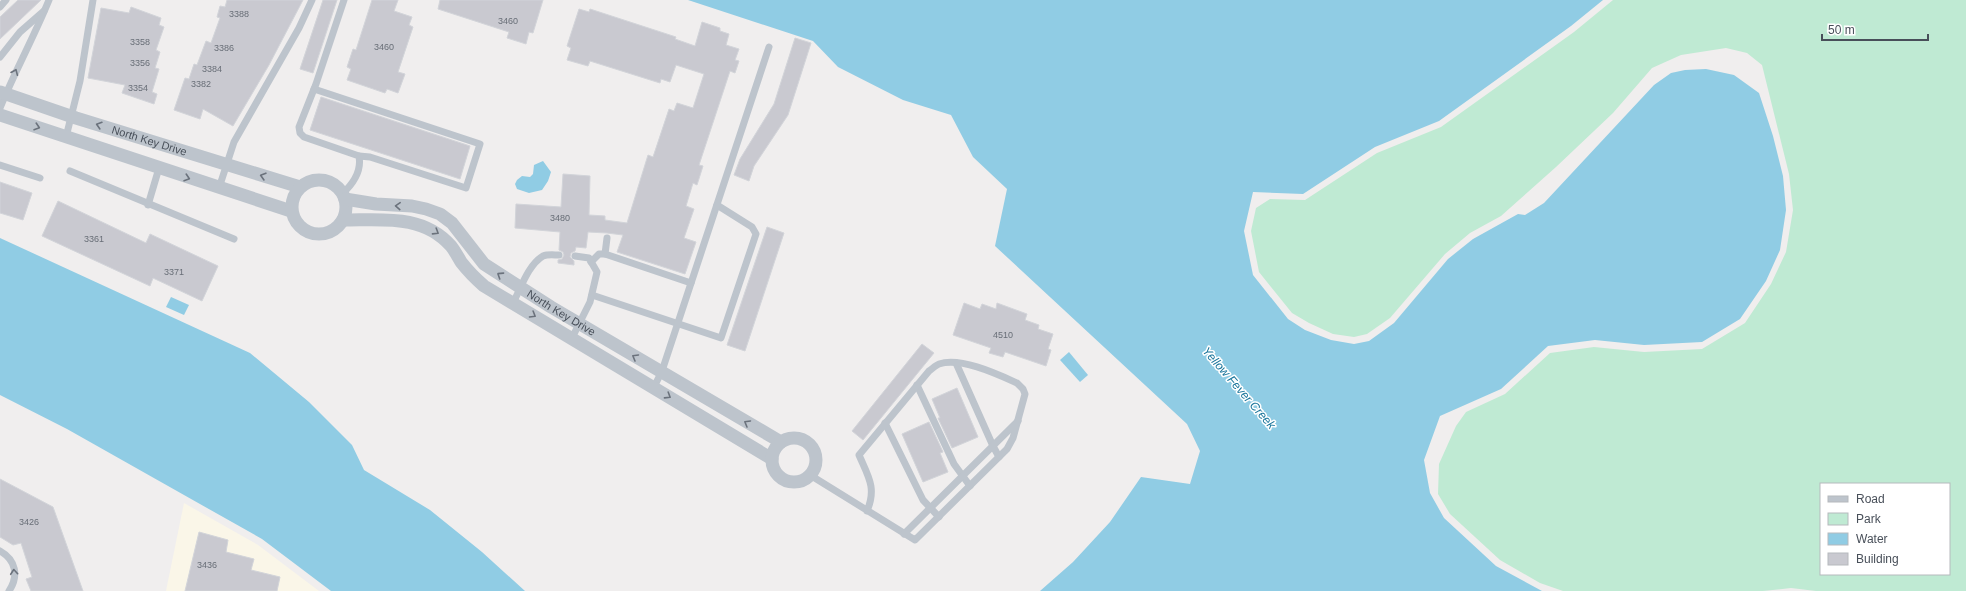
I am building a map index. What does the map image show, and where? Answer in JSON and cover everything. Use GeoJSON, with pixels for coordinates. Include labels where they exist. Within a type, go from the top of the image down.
{"type":"FeatureCollection","features":[{"type":"Feature","properties":{"kind":"street","name":"North Key Drive"},"geometry":{"type":"LineString","coordinates":[[3,93],[226,165],[300,186]]}},
{"type":"Feature","properties":{"kind":"street","name":"North Key Drive"},"geometry":{"type":"LineString","coordinates":[[0,115],[291,212]]}},
{"type":"Feature","properties":{"kind":"street"},"geometry":{"type":"LineString","coordinates":[[324,180],[338,188],[343,197],[346,211],[343,220],[332,231],[316,234],[308,232],[300,227],[291,212],[294,194],[300,186],[307,182],[324,180]]}},
{"type":"Feature","properties":{"kind":"street","name":"North Key Drive"},"geometry":{"type":"LineString","coordinates":[[343,197],[376,204],[419,207],[440,214],[452,223],[484,264],[579,324],[662,371],[781,442]]}},
{"type":"Feature","properties":{"kind":"street","name":"North Key Drive"},"geometry":{"type":"LineString","coordinates":[[343,220],[385,220],[423,225],[440,234],[453,248],[471,275],[484,286],[654,387],[772,460]]}},
{"type":"Feature","properties":{"kind":"street"},"geometry":{"type":"LineString","coordinates":[[789,438],[797,438],[806,441],[812,446],[816,454],[816,462],[810,475],[797,482],[783,479],[777,474],[772,460],[776,448],[781,442],[789,438]]}},
{"type":"Feature","properties":{"kind":"lane"},"geometry":{"type":"LineString","coordinates":[[0,7],[6,0]]}},
{"type":"Feature","properties":{"kind":"lane"},"geometry":{"type":"LineString","coordinates":[[0,108],[3,93],[19,61],[28,48],[49,0]]}},
{"type":"Feature","properties":{"kind":"lane"},"geometry":{"type":"LineString","coordinates":[[66,137],[87,41],[93,0]]}},
{"type":"Feature","properties":{"kind":"lane"},"geometry":{"type":"LineString","coordinates":[[219,188],[234,142],[299,28],[312,0]]}},
{"type":"Feature","properties":{"kind":"lane"},"geometry":{"type":"LineString","coordinates":[[314,89],[480,144],[466,188],[370,156],[359,156],[304,137],[300,133],[299,127],[314,89],[344,0]]}},
{"type":"Feature","properties":{"kind":"lane"},"geometry":{"type":"LineString","coordinates":[[0,57],[20,32],[45,10]]}},
{"type":"Feature","properties":{"kind":"lane"},"geometry":{"type":"LineString","coordinates":[[654,387],[662,371],[678,324],[769,47]]}},
{"type":"Feature","properties":{"kind":"lane"},"geometry":{"type":"LineString","coordinates":[[343,197],[354,184],[360,162],[359,156]]}},
{"type":"Feature","properties":{"kind":"lane"},"geometry":{"type":"LineString","coordinates":[[0,165],[40,178]]}},
{"type":"Feature","properties":{"kind":"lane"},"geometry":{"type":"LineString","coordinates":[[148,205],[159,168]]}},
{"type":"Feature","properties":{"kind":"lane"},"geometry":{"type":"LineString","coordinates":[[70,171],[148,205],[234,239]]}},
{"type":"Feature","properties":{"kind":"lane"},"geometry":{"type":"LineString","coordinates":[[592,295],[721,338],[756,234],[752,227],[717,205]]}},
{"type":"Feature","properties":{"kind":"lane"},"geometry":{"type":"LineString","coordinates":[[605,254],[607,238]]}},
{"type":"Feature","properties":{"kind":"lane"},"geometry":{"type":"LineString","coordinates":[[513,303],[529,273],[538,261],[545,255],[559,254]]}},
{"type":"Feature","properties":{"kind":"lane"},"geometry":{"type":"LineString","coordinates":[[591,262],[599,254],[605,254],[691,283]]}},
{"type":"Feature","properties":{"kind":"lane"},"geometry":{"type":"LineString","coordinates":[[572,338],[592,295],[597,272],[589,258],[575,256]]}},
{"type":"Feature","properties":{"kind":"lane"},"geometry":{"type":"LineString","coordinates":[[956,363],[999,457]]}},
{"type":"Feature","properties":{"kind":"lane"},"geometry":{"type":"LineString","coordinates":[[810,475],[867,511],[904,534],[915,540],[1007,449],[1013,438],[1018,421],[1025,394],[1023,389],[1017,383],[998,375],[956,363],[939,364],[929,371],[859,455],[872,485],[873,494],[867,511]]}},
{"type":"Feature","properties":{"kind":"lane"},"geometry":{"type":"LineString","coordinates":[[917,385],[954,464],[970,486]]}},
{"type":"Feature","properties":{"kind":"lane"},"geometry":{"type":"LineString","coordinates":[[904,534],[1018,421]]}},
{"type":"Feature","properties":{"kind":"lane"},"geometry":{"type":"LineString","coordinates":[[886,423],[923,500],[939,517]]}},
{"type":"Feature","properties":{"kind":"lane"},"geometry":{"type":"LineString","coordinates":[[0,551],[11,560],[14,567],[14,583],[9,591]]}},
{"type":"Feature","properties":{"kind":"shaded area"},"geometry":{"type":"Polygon","coordinates":[[[184,503],[258,545],[319,591],[166,591],[184,503]]]}},
{"type":"Feature","properties":{"kind":"green space"},"geometry":{"type":"Polygon","coordinates":[[[1613,0],[1966,0],[1966,591],[1816,591],[1791,588],[1763,591],[1563,591],[1540,583],[1500,560],[1450,514],[1438,494],[1439,464],[1456,426],[1466,412],[1505,394],[1550,353],[1594,347],[1644,352],[1702,349],[1745,323],[1771,284],[1786,252],[1793,210],[1789,174],[1762,65],[1747,53],[1726,48],[1681,55],[1652,68],[1613,113],[1556,167],[1501,216],[1470,233],[1445,254],[1390,318],[1367,334],[1354,337],[1333,334],[1292,313],[1259,272],[1251,231],[1256,208],[1270,199],[1305,200],[1377,153],[1441,127],[1574,32],[1613,0]]]}},
{"type":"Feature","properties":{"kind":"water","name":"Yellow Fever Creek"},"geometry":{"type":"Polygon","coordinates":[[[688,0],[1603,0],[1571,26],[1439,121],[1375,147],[1303,194],[1253,192],[1244,231],[1253,275],[1288,319],[1305,330],[1331,340],[1354,344],[1369,341],[1394,323],[1448,259],[1473,239],[1518,214],[1525,215],[1544,203],[1654,85],[1671,73],[1685,70],[1706,69],[1734,75],[1759,93],[1773,136],[1783,176],[1786,210],[1780,250],[1766,281],[1740,319],[1702,342],[1644,345],[1595,340],[1548,346],[1501,389],[1440,416],[1424,460],[1430,493],[1444,518],[1496,566],[1542,591],[1040,591],[1073,562],[1110,522],[1141,477],[1190,484],[1200,451],[1187,424],[995,246],[1007,189],[973,157],[951,115],[903,100],[838,67],[813,41],[688,0]]]}},
{"type":"Feature","properties":{"kind":"water"},"geometry":{"type":"Polygon","coordinates":[[[543,161],[551,172],[548,181],[542,190],[529,193],[517,189],[515,184],[517,180],[522,176],[530,177],[533,174],[534,165],[543,161]]]}},
{"type":"Feature","properties":{"kind":"water"},"geometry":{"type":"Polygon","coordinates":[[[0,238],[250,353],[309,402],[352,445],[364,470],[430,510],[482,552],[525,591],[331,591],[262,539],[67,429],[0,395],[0,238]]]}},
{"type":"Feature","properties":{"kind":"water"},"geometry":{"type":"Polygon","coordinates":[[[171,297],[189,305],[184,315],[166,307],[171,297]]]}},
{"type":"Feature","properties":{"kind":"water"},"geometry":{"type":"Polygon","coordinates":[[[1069,352],[1088,375],[1080,382],[1060,360],[1069,352]]]}},
{"type":"Feature","properties":{"kind":"building"},"geometry":{"type":"Polygon","coordinates":[[[18,0],[41,0],[0,39],[0,17],[18,0]]]}},
{"type":"Feature","properties":{"kind":"building"},"geometry":{"type":"Polygon","coordinates":[[[227,0],[303,0],[269,65],[233,126],[203,109],[200,119],[174,110],[185,78],[189,79],[194,64],[197,65],[206,41],[211,43],[220,18],[217,17],[220,6],[225,7],[227,0]]]}},
{"type":"Feature","properties":{"kind":"building"},"geometry":{"type":"Polygon","coordinates":[[[323,0],[337,0],[313,73],[300,69],[323,0]]]}},
{"type":"Feature","properties":{"kind":"building"},"geometry":{"type":"Polygon","coordinates":[[[372,0],[398,0],[394,11],[412,17],[409,25],[413,27],[398,72],[405,74],[398,93],[387,89],[385,93],[347,80],[351,69],[347,67],[353,49],[356,50],[372,0]]]}},
{"type":"Feature","properties":{"kind":"building"},"geometry":{"type":"Polygon","coordinates":[[[440,0],[543,0],[533,33],[529,32],[526,44],[507,38],[509,32],[438,9],[440,0]]]}},
{"type":"Feature","properties":{"kind":"building"},"geometry":{"type":"Polygon","coordinates":[[[131,7],[161,18],[159,25],[164,27],[156,50],[160,52],[155,68],[159,69],[152,92],[157,94],[154,104],[122,93],[125,85],[88,78],[101,8],[129,13],[131,7]]]}},
{"type":"Feature","properties":{"kind":"building"},"geometry":{"type":"Polygon","coordinates":[[[579,9],[589,12],[590,9],[676,37],[675,39],[695,46],[702,22],[720,28],[720,31],[729,34],[726,45],[739,49],[735,60],[739,61],[735,73],[730,71],[699,165],[703,166],[697,185],[693,183],[686,206],[694,209],[684,238],[696,242],[685,274],[617,252],[623,235],[607,233],[588,232],[586,248],[576,247],[575,251],[571,253],[570,257],[574,261],[574,265],[558,263],[558,260],[562,259],[564,255],[563,252],[559,250],[560,232],[515,228],[516,204],[561,207],[563,174],[590,176],[589,215],[605,216],[605,220],[627,223],[648,155],[653,157],[669,109],[674,111],[677,103],[693,108],[704,74],[676,65],[670,82],[661,79],[660,83],[590,61],[588,66],[567,60],[571,48],[567,46],[579,9]]]}},
{"type":"Feature","properties":{"kind":"building"},"geometry":{"type":"Polygon","coordinates":[[[795,38],[811,43],[788,115],[754,166],[749,181],[734,175],[740,159],[774,104],[795,38]]]}},
{"type":"Feature","properties":{"kind":"building"},"geometry":{"type":"Polygon","coordinates":[[[321,97],[470,146],[460,179],[310,130],[321,97]]]}},
{"type":"Feature","properties":{"kind":"building"},"geometry":{"type":"Polygon","coordinates":[[[0,182],[32,193],[23,220],[0,213],[0,182]]]}},
{"type":"Feature","properties":{"kind":"building"},"geometry":{"type":"Polygon","coordinates":[[[58,201],[146,243],[150,234],[218,266],[202,301],[153,278],[150,286],[42,236],[58,201]]]}},
{"type":"Feature","properties":{"kind":"building"},"geometry":{"type":"Polygon","coordinates":[[[767,227],[784,233],[745,351],[727,345],[767,227]]]}},
{"type":"Feature","properties":{"kind":"building"},"geometry":{"type":"Polygon","coordinates":[[[964,303],[980,309],[982,304],[996,309],[997,303],[1027,314],[1025,320],[1039,325],[1038,329],[1053,334],[1048,349],[1051,350],[1046,366],[1005,352],[1003,357],[989,353],[991,348],[953,335],[964,303]]]}},
{"type":"Feature","properties":{"kind":"building"},"geometry":{"type":"Polygon","coordinates":[[[922,344],[934,353],[863,440],[852,431],[922,344]]]}},
{"type":"Feature","properties":{"kind":"building"},"geometry":{"type":"Polygon","coordinates":[[[957,388],[978,437],[952,448],[938,418],[940,418],[932,399],[957,388]]]}},
{"type":"Feature","properties":{"kind":"building"},"geometry":{"type":"Polygon","coordinates":[[[929,422],[943,452],[940,453],[948,472],[923,482],[902,434],[929,422]]]}},
{"type":"Feature","properties":{"kind":"building"},"geometry":{"type":"Polygon","coordinates":[[[0,479],[53,507],[83,591],[31,591],[26,579],[32,577],[21,543],[13,545],[0,537],[0,479]]]}},
{"type":"Feature","properties":{"kind":"building"},"geometry":{"type":"Polygon","coordinates":[[[199,532],[228,540],[226,552],[254,559],[251,570],[280,577],[277,591],[185,591],[199,532]]]}}]}
